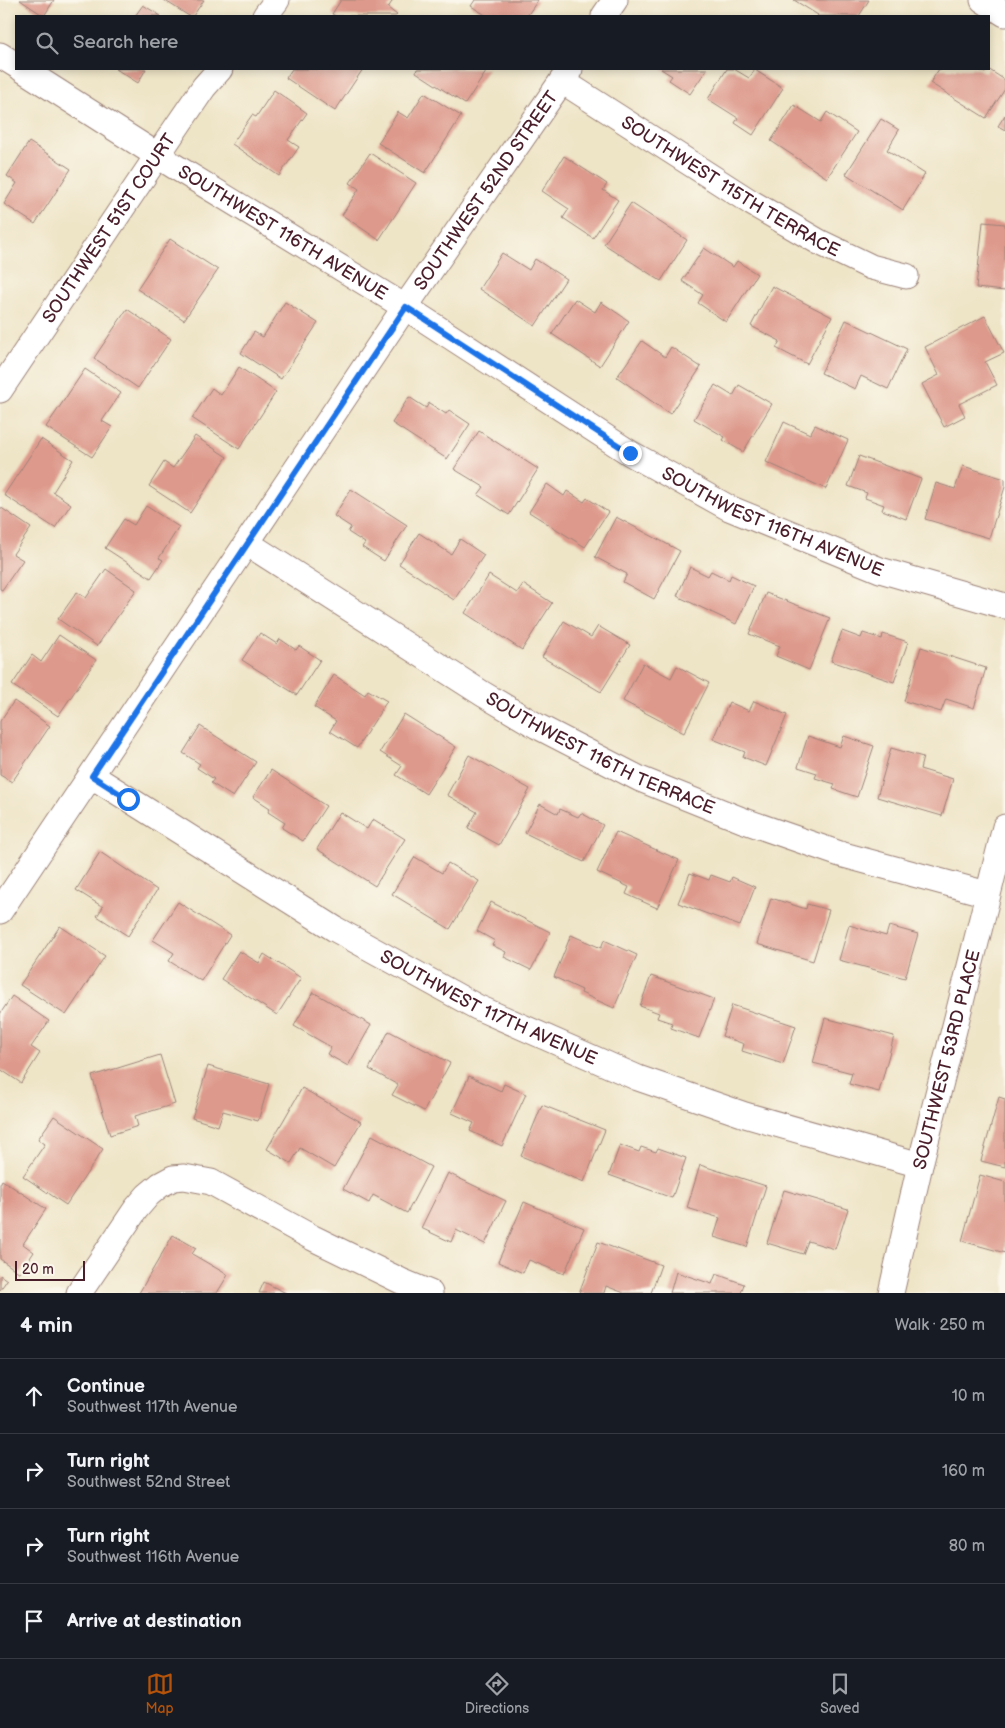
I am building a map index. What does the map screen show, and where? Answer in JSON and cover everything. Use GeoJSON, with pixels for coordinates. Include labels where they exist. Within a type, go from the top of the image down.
{"type":"FeatureCollection","features":[{"type":"Feature","properties":{"kind":"street"},"geometry":{"type":"LineString","coordinates":[[266,15],[277,0]]}},
{"type":"Feature","properties":{"kind":"street"},"geometry":{"type":"LineString","coordinates":[[605,15],[615,0]]}},
{"type":"Feature","properties":{"kind":"street"},"geometry":{"type":"LineString","coordinates":[[983,0],[1005,14]]}},
{"type":"Feature","properties":{"kind":"street"},"geometry":{"type":"LineString","coordinates":[[0,55],[15,64]]}},
{"type":"Feature","properties":{"kind":"street","name":"SOUTHWEST 116TH AVENUE"},"geometry":{"type":"LineString","coordinates":[[24,70],[158,156],[406,307],[630,453],[729,508],[880,570],[1005,606]]}},
{"type":"Feature","properties":{"kind":"street","name":"SOUTHWEST 51ST COURT"},"geometry":{"type":"LineString","coordinates":[[0,390],[204,88],[219,70]]}},
{"type":"Feature","properties":{"kind":"street","name":"SOUTHWEST 115TH TERRACE"},"geometry":{"type":"LineString","coordinates":[[566,75],[752,204],[819,242],[871,267],[906,276]]}},
{"type":"Feature","properties":{"kind":"street","name":"SOUTHWEST 52ND STREET"},"geometry":{"type":"LineString","coordinates":[[0,912],[406,307],[566,75]]}},
{"type":"Feature","properties":{"kind":"street","name":"SOUTHWEST 116TH TERRACE"},"geometry":{"type":"LineString","coordinates":[[247,544],[536,726],[640,779],[742,820],[840,854],[987,894]]}},
{"type":"Feature","properties":{"kind":"street","name":"SOUTHWEST 117TH AVENUE"},"geometry":{"type":"LineString","coordinates":[[92,776],[335,929],[477,1007],[638,1078],[745,1115],[920,1165]]}},
{"type":"Feature","properties":{"kind":"street","name":"SOUTHWEST 53RD PLACE"},"geometry":{"type":"LineString","coordinates":[[891,1293],[920,1165],[1005,827]]}},
{"type":"Feature","properties":{"kind":"street"},"geometry":{"type":"LineString","coordinates":[[79,1293],[136,1209],[148,1195],[160,1185],[173,1178],[194,1178],[211,1182],[313,1238],[430,1293]]}},
{"type":"Feature","properties":{"kind":"building"},"geometry":{"type":"Polygon","coordinates":[[[20,0],[54,0],[45,15],[20,0]]]}},
{"type":"Feature","properties":{"kind":"building"},"geometry":{"type":"Polygon","coordinates":[[[164,0],[204,0],[194,15],[187,15],[164,0]]]}},
{"type":"Feature","properties":{"kind":"building"},"geometry":{"type":"Polygon","coordinates":[[[341,0],[393,0],[388,8],[397,15],[334,15],[332,14],[341,0]]]}},
{"type":"Feature","properties":{"kind":"building"},"geometry":{"type":"Polygon","coordinates":[[[475,0],[538,0],[528,15],[485,15],[471,6],[475,0]]]}},
{"type":"Feature","properties":{"kind":"building"},"geometry":{"type":"Polygon","coordinates":[[[794,0],[869,0],[860,15],[818,15],[794,0]]]}},
{"type":"Feature","properties":{"kind":"building"},"geometry":{"type":"Polygon","coordinates":[[[143,5],[159,15],[136,15],[143,5]]]}},
{"type":"Feature","properties":{"kind":"building"},"geometry":{"type":"Polygon","coordinates":[[[118,70],[145,70],[138,83],[118,70]]]}},
{"type":"Feature","properties":{"kind":"building"},"geometry":{"type":"Polygon","coordinates":[[[291,70],[362,70],[335,111],[286,78],[291,70]]]}},
{"type":"Feature","properties":{"kind":"building"},"geometry":{"type":"Polygon","coordinates":[[[417,70],[487,70],[465,104],[416,72],[417,70]]]}},
{"type":"Feature","properties":{"kind":"building"},"geometry":{"type":"Polygon","coordinates":[[[663,70],[706,70],[690,94],[669,80],[672,76],[663,70]]]}},
{"type":"Feature","properties":{"kind":"building"},"geometry":{"type":"Polygon","coordinates":[[[726,70],[736,70],[749,78],[755,70],[783,88],[753,135],[735,123],[738,118],[708,99],[726,70]]]}},
{"type":"Feature","properties":{"kind":"building"},"geometry":{"type":"Polygon","coordinates":[[[938,70],[980,70],[985,73],[990,70],[1005,80],[1005,89],[986,118],[930,83],[938,70]]]}},
{"type":"Feature","properties":{"kind":"building"},"geometry":{"type":"Polygon","coordinates":[[[274,90],[307,113],[288,140],[299,147],[279,176],[232,144],[252,115],[256,117],[274,90]]]}},
{"type":"Feature","properties":{"kind":"building"},"geometry":{"type":"Polygon","coordinates":[[[424,93],[461,116],[425,173],[378,143],[398,112],[408,118],[424,93]]]}},
{"type":"Feature","properties":{"kind":"building"},"geometry":{"type":"Polygon","coordinates":[[[794,105],[821,122],[827,112],[857,132],[827,178],[771,141],[794,105]]]}},
{"type":"Feature","properties":{"kind":"building"},"geometry":{"type":"Polygon","coordinates":[[[1005,115],[1005,130],[998,126],[1005,115]]]}},
{"type":"Feature","properties":{"kind":"building"},"geometry":{"type":"Polygon","coordinates":[[[881,119],[899,130],[887,150],[925,174],[903,210],[846,174],[881,119]]]}},
{"type":"Feature","properties":{"kind":"building"},"geometry":{"type":"Polygon","coordinates":[[[29,142],[71,169],[35,224],[4,204],[17,183],[7,176],[29,142]]]}},
{"type":"Feature","properties":{"kind":"building"},"geometry":{"type":"Polygon","coordinates":[[[370,153],[416,183],[379,240],[342,215],[359,189],[350,183],[370,153]]]}},
{"type":"Feature","properties":{"kind":"building"},"geometry":{"type":"Polygon","coordinates":[[[564,156],[607,184],[603,190],[618,200],[593,238],[563,218],[569,209],[542,191],[564,156]]]}},
{"type":"Feature","properties":{"kind":"building"},"geometry":{"type":"Polygon","coordinates":[[[631,203],[687,240],[661,281],[604,244],[631,203]]]}},
{"type":"Feature","properties":{"kind":"building"},"geometry":{"type":"Polygon","coordinates":[[[983,222],[1005,224],[1005,291],[976,288],[983,222]]]}},
{"type":"Feature","properties":{"kind":"building"},"geometry":{"type":"Polygon","coordinates":[[[170,239],[218,270],[184,320],[137,289],[170,239]]]}},
{"type":"Feature","properties":{"kind":"building"},"geometry":{"type":"Polygon","coordinates":[[[704,248],[733,267],[737,261],[757,274],[726,322],[698,303],[703,295],[682,281],[704,248]]]}},
{"type":"Feature","properties":{"kind":"building"},"geometry":{"type":"Polygon","coordinates":[[[502,253],[529,270],[535,259],[566,279],[535,326],[479,289],[502,253]]]}},
{"type":"Feature","properties":{"kind":"building"},"geometry":{"type":"Polygon","coordinates":[[[772,286],[832,317],[807,364],[776,348],[780,341],[751,326],[772,286]]]}},
{"type":"Feature","properties":{"kind":"building"},"geometry":{"type":"Polygon","coordinates":[[[575,299],[595,312],[601,302],[629,321],[600,366],[552,334],[575,299]]]}},
{"type":"Feature","properties":{"kind":"building"},"geometry":{"type":"Polygon","coordinates":[[[285,302],[318,323],[281,379],[241,353],[254,332],[263,337],[285,302]]]}},
{"type":"Feature","properties":{"kind":"building"},"geometry":{"type":"Polygon","coordinates":[[[127,309],[171,339],[138,388],[94,358],[127,309]]]}},
{"type":"Feature","properties":{"kind":"building"},"geometry":{"type":"Polygon","coordinates":[[[985,316],[1004,353],[985,362],[997,385],[959,404],[965,416],[944,427],[922,384],[939,375],[925,347],[985,316]]]}},
{"type":"Feature","properties":{"kind":"building"},"geometry":{"type":"Polygon","coordinates":[[[846,320],[907,349],[888,389],[861,376],[855,389],[821,373],[846,320]]]}},
{"type":"Feature","properties":{"kind":"building"},"geometry":{"type":"Polygon","coordinates":[[[642,341],[665,357],[671,347],[701,367],[670,414],[617,377],[642,341]]]}},
{"type":"Feature","properties":{"kind":"building"},"geometry":{"type":"Polygon","coordinates":[[[239,367],[276,392],[239,449],[192,418],[212,388],[221,395],[239,367]]]}},
{"type":"Feature","properties":{"kind":"building"},"geometry":{"type":"Polygon","coordinates":[[[85,369],[121,393],[102,421],[112,427],[92,457],[46,427],[85,369]]]}},
{"type":"Feature","properties":{"kind":"building"},"geometry":{"type":"Polygon","coordinates":[[[715,385],[733,396],[739,385],[772,404],[743,452],[723,440],[725,437],[694,419],[715,385]]]}},
{"type":"Feature","properties":{"kind":"building"},"geometry":{"type":"Polygon","coordinates":[[[409,397],[426,408],[429,403],[446,414],[449,410],[470,424],[447,459],[392,423],[409,397]]]}},
{"type":"Feature","properties":{"kind":"building"},"geometry":{"type":"Polygon","coordinates":[[[784,422],[810,434],[815,425],[848,440],[826,489],[766,462],[784,422]]]}},
{"type":"Feature","properties":{"kind":"building"},"geometry":{"type":"Polygon","coordinates":[[[479,431],[538,469],[509,515],[478,495],[484,487],[454,469],[479,431]]]}},
{"type":"Feature","properties":{"kind":"building"},"geometry":{"type":"Polygon","coordinates":[[[195,436],[227,457],[190,513],[149,486],[164,462],[173,468],[195,436]]]}},
{"type":"Feature","properties":{"kind":"building"},"geometry":{"type":"Polygon","coordinates":[[[41,439],[73,460],[53,492],[71,504],[55,528],[4,495],[41,439]]]}},
{"type":"Feature","properties":{"kind":"building"},"geometry":{"type":"Polygon","coordinates":[[[859,456],[921,479],[906,519],[882,510],[884,505],[865,498],[867,493],[848,486],[859,456]]]}},
{"type":"Feature","properties":{"kind":"building"},"geometry":{"type":"Polygon","coordinates":[[[963,466],[1005,479],[1005,487],[989,538],[925,519],[936,483],[955,489],[963,466]]]}},
{"type":"Feature","properties":{"kind":"building"},"geometry":{"type":"Polygon","coordinates":[[[547,484],[564,496],[567,491],[584,502],[587,498],[608,512],[585,547],[529,512],[547,484]]]}},
{"type":"Feature","properties":{"kind":"building"},"geometry":{"type":"Polygon","coordinates":[[[351,489],[407,525],[384,561],[362,547],[365,543],[348,532],[351,527],[334,516],[351,489]]]}},
{"type":"Feature","properties":{"kind":"building"},"geometry":{"type":"Polygon","coordinates":[[[146,506],[179,527],[159,558],[163,560],[151,578],[105,548],[124,519],[134,525],[146,506]]]}},
{"type":"Feature","properties":{"kind":"building"},"geometry":{"type":"Polygon","coordinates":[[[0,507],[31,528],[13,554],[23,560],[2,590],[0,589],[0,507]]]}},
{"type":"Feature","properties":{"kind":"building"},"geometry":{"type":"Polygon","coordinates":[[[616,517],[680,551],[654,599],[623,582],[627,574],[595,557],[616,517]]]}},
{"type":"Feature","properties":{"kind":"building"},"geometry":{"type":"Polygon","coordinates":[[[419,533],[451,554],[460,539],[484,555],[454,600],[399,564],[419,533]]]}},
{"type":"Feature","properties":{"kind":"building"},"geometry":{"type":"Polygon","coordinates":[[[690,567],[708,576],[711,571],[729,580],[731,575],[754,586],[736,624],[677,596],[690,567]]]}},
{"type":"Feature","properties":{"kind":"building"},"geometry":{"type":"Polygon","coordinates":[[[106,569],[136,590],[97,646],[58,619],[77,592],[86,598],[106,569]]]}},
{"type":"Feature","properties":{"kind":"building"},"geometry":{"type":"Polygon","coordinates":[[[489,575],[517,593],[523,584],[552,603],[522,650],[465,613],[489,575]]]}},
{"type":"Feature","properties":{"kind":"building"},"geometry":{"type":"Polygon","coordinates":[[[766,593],[830,618],[809,670],[776,656],[780,646],[749,634],[766,593]]]}},
{"type":"Feature","properties":{"kind":"building"},"geometry":{"type":"Polygon","coordinates":[[[564,621],[591,637],[598,626],[630,645],[601,692],[542,657],[564,621]]]}},
{"type":"Feature","properties":{"kind":"building"},"geometry":{"type":"Polygon","coordinates":[[[842,631],[861,638],[863,633],[882,639],[883,634],[908,642],[894,682],[831,661],[842,631]]]}},
{"type":"Feature","properties":{"kind":"building"},"geometry":{"type":"Polygon","coordinates":[[[260,633],[277,644],[280,639],[296,650],[299,646],[320,660],[297,695],[242,660],[260,633]]]}},
{"type":"Feature","properties":{"kind":"building"},"geometry":{"type":"Polygon","coordinates":[[[59,635],[96,660],[58,716],[12,685],[32,655],[41,662],[59,635]]]}},
{"type":"Feature","properties":{"kind":"building"},"geometry":{"type":"Polygon","coordinates":[[[921,647],[986,668],[974,708],[946,699],[941,712],[904,701],[921,647]]]}},
{"type":"Feature","properties":{"kind":"building"},"geometry":{"type":"Polygon","coordinates":[[[643,663],[671,678],[677,666],[709,683],[684,733],[623,701],[643,663]]]}},
{"type":"Feature","properties":{"kind":"building"},"geometry":{"type":"Polygon","coordinates":[[[334,675],[365,695],[368,690],[387,701],[357,748],[330,731],[336,721],[314,707],[334,675]]]}},
{"type":"Feature","properties":{"kind":"building"},"geometry":{"type":"Polygon","coordinates":[[[14,701],[50,726],[12,782],[0,775],[0,721],[14,701]]]}},
{"type":"Feature","properties":{"kind":"building"},"geometry":{"type":"Polygon","coordinates":[[[754,701],[787,715],[766,766],[743,757],[745,752],[713,739],[729,702],[749,711],[754,701]]]}},
{"type":"Feature","properties":{"kind":"building"},"geometry":{"type":"Polygon","coordinates":[[[404,714],[456,747],[426,794],[396,775],[402,766],[380,752],[404,714]]]}},
{"type":"Feature","properties":{"kind":"building"},"geometry":{"type":"Polygon","coordinates":[[[200,726],[256,762],[233,797],[211,783],[214,779],[197,768],[200,764],[183,753],[200,726]]]}},
{"type":"Feature","properties":{"kind":"building"},"geometry":{"type":"Polygon","coordinates":[[[808,736],[840,747],[844,736],[874,746],[857,797],[833,789],[835,784],[815,778],[817,773],[798,767],[808,736]]]}},
{"type":"Feature","properties":{"kind":"building"},"geometry":{"type":"Polygon","coordinates":[[[891,748],[923,757],[920,769],[953,779],[942,816],[877,797],[891,748]]]}},
{"type":"Feature","properties":{"kind":"building"},"geometry":{"type":"Polygon","coordinates":[[[469,755],[530,789],[499,845],[468,828],[477,812],[447,795],[469,755]]]}},
{"type":"Feature","properties":{"kind":"building"},"geometry":{"type":"Polygon","coordinates":[[[271,770],[326,806],[303,841],[282,828],[285,823],[268,812],[270,808],[253,797],[271,770]]]}},
{"type":"Feature","properties":{"kind":"building"},"geometry":{"type":"Polygon","coordinates":[[[540,804],[558,814],[560,809],[578,817],[581,813],[603,825],[584,862],[525,833],[540,804]]]}},
{"type":"Feature","properties":{"kind":"building"},"geometry":{"type":"Polygon","coordinates":[[[340,812],[367,829],[373,819],[405,839],[375,886],[317,849],[340,812]]]}},
{"type":"Feature","properties":{"kind":"building"},"geometry":{"type":"Polygon","coordinates":[[[616,832],[679,860],[657,908],[626,894],[629,887],[597,872],[616,832]]]}},
{"type":"Feature","properties":{"kind":"building"},"geometry":{"type":"Polygon","coordinates":[[[100,852],[157,890],[128,936],[97,916],[103,907],[76,890],[100,852]]]}},
{"type":"Feature","properties":{"kind":"building"},"geometry":{"type":"Polygon","coordinates":[[[415,857],[442,873],[448,863],[479,881],[450,929],[392,894],[415,857]]]}},
{"type":"Feature","properties":{"kind":"building"},"geometry":{"type":"Polygon","coordinates":[[[690,873],[709,880],[711,875],[730,882],[732,877],[755,887],[740,926],[678,903],[690,873]]]}},
{"type":"Feature","properties":{"kind":"building"},"geometry":{"type":"Polygon","coordinates":[[[771,898],[806,909],[807,904],[829,910],[813,961],[757,944],[771,898]]]}},
{"type":"Feature","properties":{"kind":"building"},"geometry":{"type":"Polygon","coordinates":[[[178,902],[230,935],[201,981],[169,961],[174,953],[153,940],[178,902]]]}},
{"type":"Feature","properties":{"kind":"building"},"geometry":{"type":"Polygon","coordinates":[[[491,902],[550,932],[531,970],[504,957],[506,952],[492,945],[495,941],[477,931],[491,902]]]}},
{"type":"Feature","properties":{"kind":"building"},"geometry":{"type":"Polygon","coordinates":[[[849,925],[886,936],[889,926],[918,934],[905,978],[839,960],[849,925]]]}},
{"type":"Feature","properties":{"kind":"building"},"geometry":{"type":"Polygon","coordinates":[[[60,926],[105,956],[66,1015],[20,985],[60,926]]]}},
{"type":"Feature","properties":{"kind":"building"},"geometry":{"type":"Polygon","coordinates":[[[571,935],[601,948],[604,940],[637,955],[614,1008],[581,993],[582,990],[554,977],[571,935]]]}},
{"type":"Feature","properties":{"kind":"building"},"geometry":{"type":"Polygon","coordinates":[[[239,951],[259,963],[264,954],[301,978],[277,1015],[221,979],[239,951]]]}},
{"type":"Feature","properties":{"kind":"building"},"geometry":{"type":"Polygon","coordinates":[[[651,976],[714,999],[699,1038],[671,1028],[672,1023],[657,1018],[659,1013],[640,1006],[651,976]]]}},
{"type":"Feature","properties":{"kind":"building"},"geometry":{"type":"Polygon","coordinates":[[[313,992],[371,1025],[348,1066],[327,1054],[331,1047],[294,1026],[313,992]]]}},
{"type":"Feature","properties":{"kind":"building"},"geometry":{"type":"Polygon","coordinates":[[[12,996],[49,1021],[31,1047],[40,1053],[21,1083],[0,1069],[0,1014],[12,996]]]}},
{"type":"Feature","properties":{"kind":"building"},"geometry":{"type":"Polygon","coordinates":[[[732,1005],[796,1026],[783,1064],[742,1051],[744,1044],[722,1036],[732,1005]]]}},
{"type":"Feature","properties":{"kind":"building"},"geometry":{"type":"Polygon","coordinates":[[[825,1018],[894,1036],[879,1092],[849,1084],[852,1073],[813,1063],[825,1018]]]}},
{"type":"Feature","properties":{"kind":"building"},"geometry":{"type":"Polygon","coordinates":[[[389,1031],[450,1063],[424,1111],[392,1095],[398,1085],[369,1069],[389,1031]]]}},
{"type":"Feature","properties":{"kind":"building"},"geometry":{"type":"Polygon","coordinates":[[[160,1055],[175,1104],[135,1116],[138,1126],[110,1135],[92,1076],[160,1055]]]}},
{"type":"Feature","properties":{"kind":"building"},"geometry":{"type":"Polygon","coordinates":[[[208,1066],[269,1084],[258,1121],[223,1111],[218,1126],[192,1118],[208,1066]]]}},
{"type":"Feature","properties":{"kind":"building"},"geometry":{"type":"Polygon","coordinates":[[[469,1076],[501,1091],[504,1084],[526,1094],[502,1146],[470,1131],[474,1123],[452,1113],[469,1076]]]}},
{"type":"Feature","properties":{"kind":"building"},"geometry":{"type":"Polygon","coordinates":[[[302,1088],[361,1122],[334,1168],[300,1148],[291,1163],[267,1149],[302,1088]]]}},
{"type":"Feature","properties":{"kind":"building"},"geometry":{"type":"Polygon","coordinates":[[[999,1097],[1005,1099],[1005,1167],[981,1161],[999,1097]]]}},
{"type":"Feature","properties":{"kind":"building"},"geometry":{"type":"Polygon","coordinates":[[[542,1105],[605,1130],[584,1182],[521,1156],[542,1105]]]}},
{"type":"Feature","properties":{"kind":"building"},"geometry":{"type":"Polygon","coordinates":[[[54,1116],[103,1149],[66,1205],[23,1176],[45,1144],[38,1139],[54,1116]]]}},
{"type":"Feature","properties":{"kind":"building"},"geometry":{"type":"Polygon","coordinates":[[[372,1135],[431,1167],[407,1213],[373,1195],[369,1203],[343,1189],[372,1135]]]}},
{"type":"Feature","properties":{"kind":"building"},"geometry":{"type":"Polygon","coordinates":[[[620,1145],[639,1152],[641,1147],[656,1152],[658,1148],[686,1158],[672,1198],[609,1175],[620,1145]]]}},
{"type":"Feature","properties":{"kind":"building"},"geometry":{"type":"Polygon","coordinates":[[[700,1165],[766,1186],[747,1247],[714,1237],[720,1218],[687,1208],[700,1165]]]}},
{"type":"Feature","properties":{"kind":"building"},"geometry":{"type":"Polygon","coordinates":[[[448,1173],[506,1201],[485,1244],[456,1230],[451,1242],[421,1228],[448,1173]]]}},
{"type":"Feature","properties":{"kind":"building"},"geometry":{"type":"Polygon","coordinates":[[[980,1175],[1005,1182],[1005,1253],[962,1241],[980,1175]]]}},
{"type":"Feature","properties":{"kind":"building"},"geometry":{"type":"Polygon","coordinates":[[[2,1180],[46,1209],[23,1244],[34,1252],[20,1273],[0,1259],[0,1184],[2,1180]]]}},
{"type":"Feature","properties":{"kind":"building"},"geometry":{"type":"Polygon","coordinates":[[[784,1190],[848,1209],[835,1249],[808,1241],[803,1254],[767,1243],[784,1190]]]}},
{"type":"Feature","properties":{"kind":"building"},"geometry":{"type":"Polygon","coordinates":[[[524,1202],[584,1228],[564,1274],[529,1260],[523,1273],[498,1262],[524,1202]]]}},
{"type":"Feature","properties":{"kind":"building"},"geometry":{"type":"Polygon","coordinates":[[[173,1235],[196,1248],[192,1254],[228,1275],[217,1293],[139,1293],[173,1235]]]}},
{"type":"Feature","properties":{"kind":"building"},"geometry":{"type":"Polygon","coordinates":[[[598,1242],[661,1265],[651,1293],[624,1293],[606,1286],[604,1293],[579,1293],[598,1242]]]}},
{"type":"Feature","properties":{"kind":"building"},"geometry":{"type":"Polygon","coordinates":[[[676,1272],[712,1284],[716,1274],[744,1284],[741,1293],[670,1293],[676,1272]]]}},
{"type":"Feature","properties":{"kind":"building"},"geometry":{"type":"Polygon","coordinates":[[[0,1275],[7,1280],[0,1290],[0,1275]]]}},
{"type":"Feature","properties":{"kind":"building"},"geometry":{"type":"Polygon","coordinates":[[[264,1282],[286,1293],[259,1293],[264,1282]]]}},
{"type":"Feature","properties":{"kind":"route"},"geometry":{"type":"LineString","coordinates":[[128,799],[92,776],[406,307],[630,453]]}}]}
